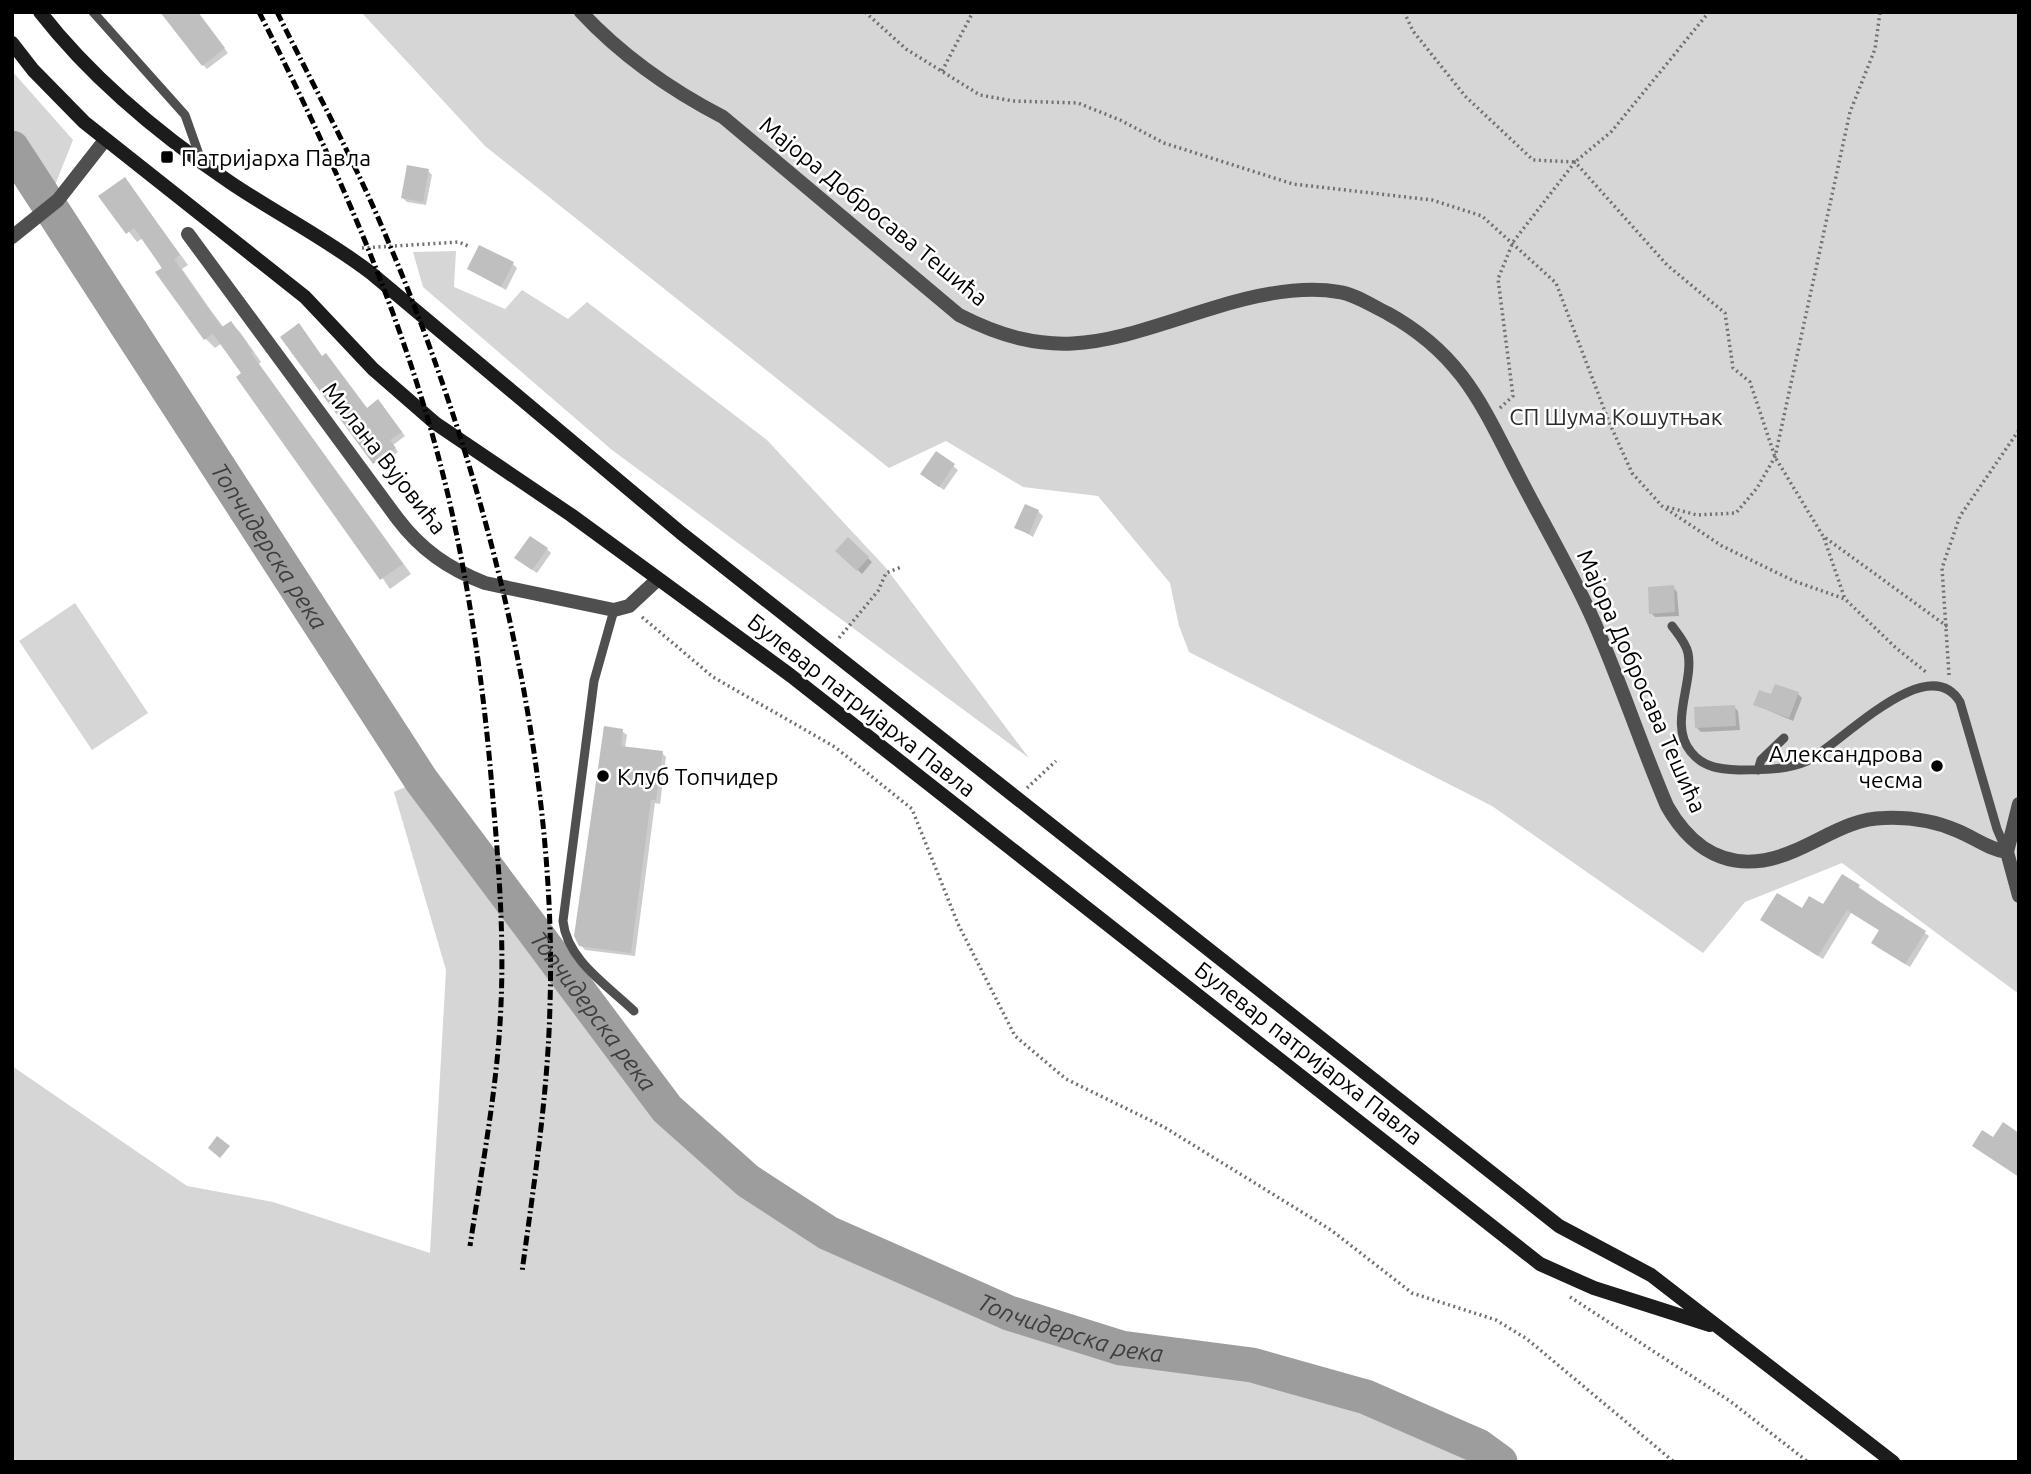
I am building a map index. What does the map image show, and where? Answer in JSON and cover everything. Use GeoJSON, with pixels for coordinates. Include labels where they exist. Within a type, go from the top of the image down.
{"type":"FeatureCollection","features":[{"type":"Feature","properties":{"kind":"main road","name":"Булевар патријарха Павла"},"geometry":{"type":"LineString","coordinates":[[40,12],[97,77],[202,162],[371,273],[681,534],[1559,1226],[1589,1244],[1635,1265],[1729,1333],[1893,1462]]}},
{"type":"Feature","properties":{"kind":"main road","name":"Булевар патријарха Павла"},"geometry":{"type":"LineString","coordinates":[[12,43],[33,70],[105,140],[305,297],[373,369],[425,415],[571,515],[790,675],[1540,1264],[1594,1288],[1675,1312],[1729,1333]]}},
{"type":"Feature","properties":{"kind":"street","name":"Мајора Добросава Тешића"},"geometry":{"type":"LineString","coordinates":[[581,12],[630,59],[678,94],[723,117],[959,315],[986,328],[1052,345],[1086,343],[1122,338],[1218,306],[1310,289],[1342,292],[1400,320],[1434,346],[1458,370],[1491,417],[1590,613],[1667,806],[1679,827],[1695,842],[1730,861],[1750,861],[1791,852],[1862,821],[1893,818],[1937,824],[1991,848],[2007,852]]}},
{"type":"Feature","properties":{"kind":"street"},"geometry":{"type":"LineString","coordinates":[[12,237],[58,200],[105,140]]}},
{"type":"Feature","properties":{"kind":"street","name":"Милана Вујовића"},"geometry":{"type":"LineString","coordinates":[[188,234],[412,538],[425,550],[466,576],[485,583],[614,610],[629,606],[657,580]]}},
{"type":"Feature","properties":{"kind":"street"},"geometry":{"type":"LineString","coordinates":[[2019,804],[2007,852],[2019,896]]}},
{"type":"Feature","properties":{"kind":"lane"},"geometry":{"type":"LineString","coordinates":[[93,12],[185,115],[202,162]]}},
{"type":"Feature","properties":{"kind":"lane"},"geometry":{"type":"LineString","coordinates":[[614,610],[594,681],[563,921],[573,953],[634,1011]]}},
{"type":"Feature","properties":{"kind":"lane"},"geometry":{"type":"LineString","coordinates":[[1672,626],[1686,645],[1689,658],[1683,729],[1689,750],[1712,767],[1758,770],[1784,768],[1810,759],[1912,689],[1926,686],[1951,691],[1960,702],[1997,829],[2007,852]]}},
{"type":"Feature","properties":{"kind":"lane"},"geometry":{"type":"LineString","coordinates":[[1758,770],[1761,760],[1784,738]]}},
{"type":"Feature","properties":{"kind":"path"},"geometry":{"type":"LineString","coordinates":[[865,12],[906,49],[980,94],[1013,101],[1078,103],[1120,120],[1164,144],[1293,184],[1432,200],[1482,216],[1556,283],[1609,422],[1632,473],[1662,506],[1721,546],[1794,581],[1845,599],[1896,648],[1929,674]]}},
{"type":"Feature","properties":{"kind":"path"},"geometry":{"type":"LineString","coordinates":[[942,71],[973,12]]}},
{"type":"Feature","properties":{"kind":"path"},"geometry":{"type":"LineString","coordinates":[[1404,12],[1413,31],[1465,96],[1533,160],[1575,162],[1667,265],[1725,313],[1733,368],[1750,382],[1775,457],[1824,536],[1845,599]]}},
{"type":"Feature","properties":{"kind":"path"},"geometry":{"type":"LineString","coordinates":[[1491,417],[1513,396],[1498,279],[1513,242],[1575,162],[1612,131],[1709,12]]}},
{"type":"Feature","properties":{"kind":"path"},"geometry":{"type":"LineString","coordinates":[[1662,506],[1697,515],[1736,513],[1758,488],[1775,457],[1850,112],[1875,49],[1880,12]]}},
{"type":"Feature","properties":{"kind":"path"},"geometry":{"type":"LineString","coordinates":[[357,249],[378,245],[446,243],[468,246]]}},
{"type":"Feature","properties":{"kind":"path"},"geometry":{"type":"LineString","coordinates":[[1951,691],[1942,568],[1960,516],[2019,430]]}},
{"type":"Feature","properties":{"kind":"path"},"geometry":{"type":"LineString","coordinates":[[1824,536],[1948,627]]}},
{"type":"Feature","properties":{"kind":"path"},"geometry":{"type":"LineString","coordinates":[[836,643],[878,591],[886,573],[901,567]]}},
{"type":"Feature","properties":{"kind":"path"},"geometry":{"type":"LineString","coordinates":[[629,606],[713,677],[835,747],[912,809],[958,924],[1015,1036],[1066,1079],[1164,1127],[1331,1230],[1412,1293],[1496,1320],[1527,1339],[1674,1462]]}},
{"type":"Feature","properties":{"kind":"path"},"geometry":{"type":"LineString","coordinates":[[1023,792],[1056,761]]}},
{"type":"Feature","properties":{"kind":"path"},"geometry":{"type":"LineString","coordinates":[[1568,1296],[1730,1401],[1808,1462]]}},
{"type":"Feature","properties":{"kind":"green space","name":"СП Шума Кошутњак"},"geometry":{"type":"Polygon","coordinates":[[[361,12],[2019,12],[2019,994],[1842,863],[1745,902],[1703,953],[1492,806],[1189,652],[1179,626],[1170,583],[1098,496],[1023,487],[946,441],[889,468],[485,146],[361,12]]]}},
{"type":"Feature","properties":{"kind":"green space"},"geometry":{"type":"Polygon","coordinates":[[[12,71],[73,140],[51,195],[12,135],[12,71]]]}},
{"type":"Feature","properties":{"kind":"green space"},"geometry":{"type":"Polygon","coordinates":[[[456,251],[454,287],[505,309],[522,290],[568,319],[587,302],[767,440],[886,568],[1029,758],[612,450],[423,287],[413,252],[456,251]]]}},
{"type":"Feature","properties":{"kind":"green space"},"geometry":{"type":"Polygon","coordinates":[[[75,603],[148,713],[92,750],[19,641],[75,603]]]}},
{"type":"Feature","properties":{"kind":"green space"},"geometry":{"type":"Polygon","coordinates":[[[421,780],[667,1109],[748,1181],[828,1233],[1009,1313],[1121,1348],[1252,1365],[1366,1397],[1478,1446],[1500,1462],[12,1462],[12,1066],[187,1186],[273,1202],[430,1253],[446,970],[394,792],[421,780]]]}},
{"type":"Feature","properties":{"kind":"building"},"geometry":{"type":"Polygon","coordinates":[[[160,12],[198,12],[225,48],[202,66],[160,12]]]}},
{"type":"Feature","properties":{"kind":"building"},"geometry":{"type":"Polygon","coordinates":[[[407,165],[429,169],[423,202],[401,198],[407,165]]]}},
{"type":"Feature","properties":{"kind":"building"},"geometry":{"type":"Polygon","coordinates":[[[125,177],[180,255],[174,259],[203,301],[222,327],[231,321],[253,352],[251,353],[403,564],[380,580],[236,377],[241,373],[213,334],[215,332],[204,340],[155,272],[162,268],[134,228],[126,234],[98,196],[125,177]]]}},
{"type":"Feature","properties":{"kind":"building"},"geometry":{"type":"Polygon","coordinates":[[[479,245],[514,262],[501,287],[467,269],[479,245]]]}},
{"type":"Feature","properties":{"kind":"building"},"geometry":{"type":"Polygon","coordinates":[[[299,323],[322,356],[326,353],[367,408],[378,399],[402,432],[390,440],[396,448],[373,464],[280,337],[299,323]]]}},
{"type":"Feature","properties":{"kind":"building"},"geometry":{"type":"Polygon","coordinates":[[[936,451],[955,464],[939,487],[920,474],[936,451]]]}},
{"type":"Feature","properties":{"kind":"building"},"geometry":{"type":"Polygon","coordinates":[[[1025,504],[1039,510],[1029,534],[1014,528],[1025,504]]]}},
{"type":"Feature","properties":{"kind":"building"},"geometry":{"type":"Polygon","coordinates":[[[530,536],[548,548],[532,570],[514,558],[530,536]]]}},
{"type":"Feature","properties":{"kind":"building"},"geometry":{"type":"Polygon","coordinates":[[[848,537],[869,557],[857,571],[835,551],[848,537]]]}},
{"type":"Feature","properties":{"kind":"building"},"geometry":{"type":"Polygon","coordinates":[[[1674,585],[1675,612],[1649,614],[1648,587],[1674,585]]]}},
{"type":"Feature","properties":{"kind":"building"},"geometry":{"type":"Polygon","coordinates":[[[1775,684],[1799,692],[1789,718],[1753,705],[1759,690],[1771,694],[1775,684]]]}},
{"type":"Feature","properties":{"kind":"building"},"geometry":{"type":"Polygon","coordinates":[[[1735,705],[1736,726],[1695,728],[1694,707],[1735,705]]]}},
{"type":"Feature","properties":{"kind":"building"},"geometry":{"type":"Polygon","coordinates":[[[604,726],[623,729],[621,746],[663,751],[656,800],[651,800],[631,953],[579,946],[574,936],[604,726]]]}},
{"type":"Feature","properties":{"kind":"building"},"geometry":{"type":"Polygon","coordinates":[[[1842,874],[1860,885],[1858,888],[1926,931],[1905,964],[1871,943],[1879,930],[1847,910],[1818,956],[1760,920],[1777,893],[1802,908],[1809,896],[1823,904],[1842,874]]]}},
{"type":"Feature","properties":{"kind":"building"},"geometry":{"type":"Polygon","coordinates":[[[2003,1122],[2019,1133],[2019,1177],[1972,1146],[1982,1130],[1993,1137],[2003,1122]]]}},
{"type":"Feature","properties":{"kind":"building"},"geometry":{"type":"Polygon","coordinates":[[[217,1136],[230,1146],[220,1158],[208,1148],[217,1136]]]}},
{"type":"Feature","properties":{"kind":"waterway","name":"Топчидерска река"},"geometry":{"type":"LineString","coordinates":[[12,148],[421,780],[667,1109],[748,1181],[828,1233],[1009,1313],[1121,1348],[1252,1365],[1366,1397],[1478,1446],[1500,1462]]}},
{"type":"Feature","properties":{"kind":"railway"},"geometry":{"type":"LineString","coordinates":[[259,12],[343,188],[413,370],[448,495],[470,609],[490,762],[502,953],[497,1065],[470,1246]]}},
{"type":"Feature","properties":{"kind":"railway"},"geometry":{"type":"LineString","coordinates":[[277,12],[376,213],[414,304],[479,499],[505,600],[526,702],[541,804],[549,905],[550,1004],[543,1105],[522,1272]]}},
{"type":"Feature","properties":{"kind":"place","name":"Патријарха Павла"},"geometry":{"type":"Point","coordinates":[167,157]}},
{"type":"Feature","properties":{"kind":"place","name":"Александрова чесма"},"geometry":{"type":"Point","coordinates":[1937,766]}},
{"type":"Feature","properties":{"kind":"place","name":"Клуб Топчидер"},"geometry":{"type":"Point","coordinates":[603,776]}}]}
